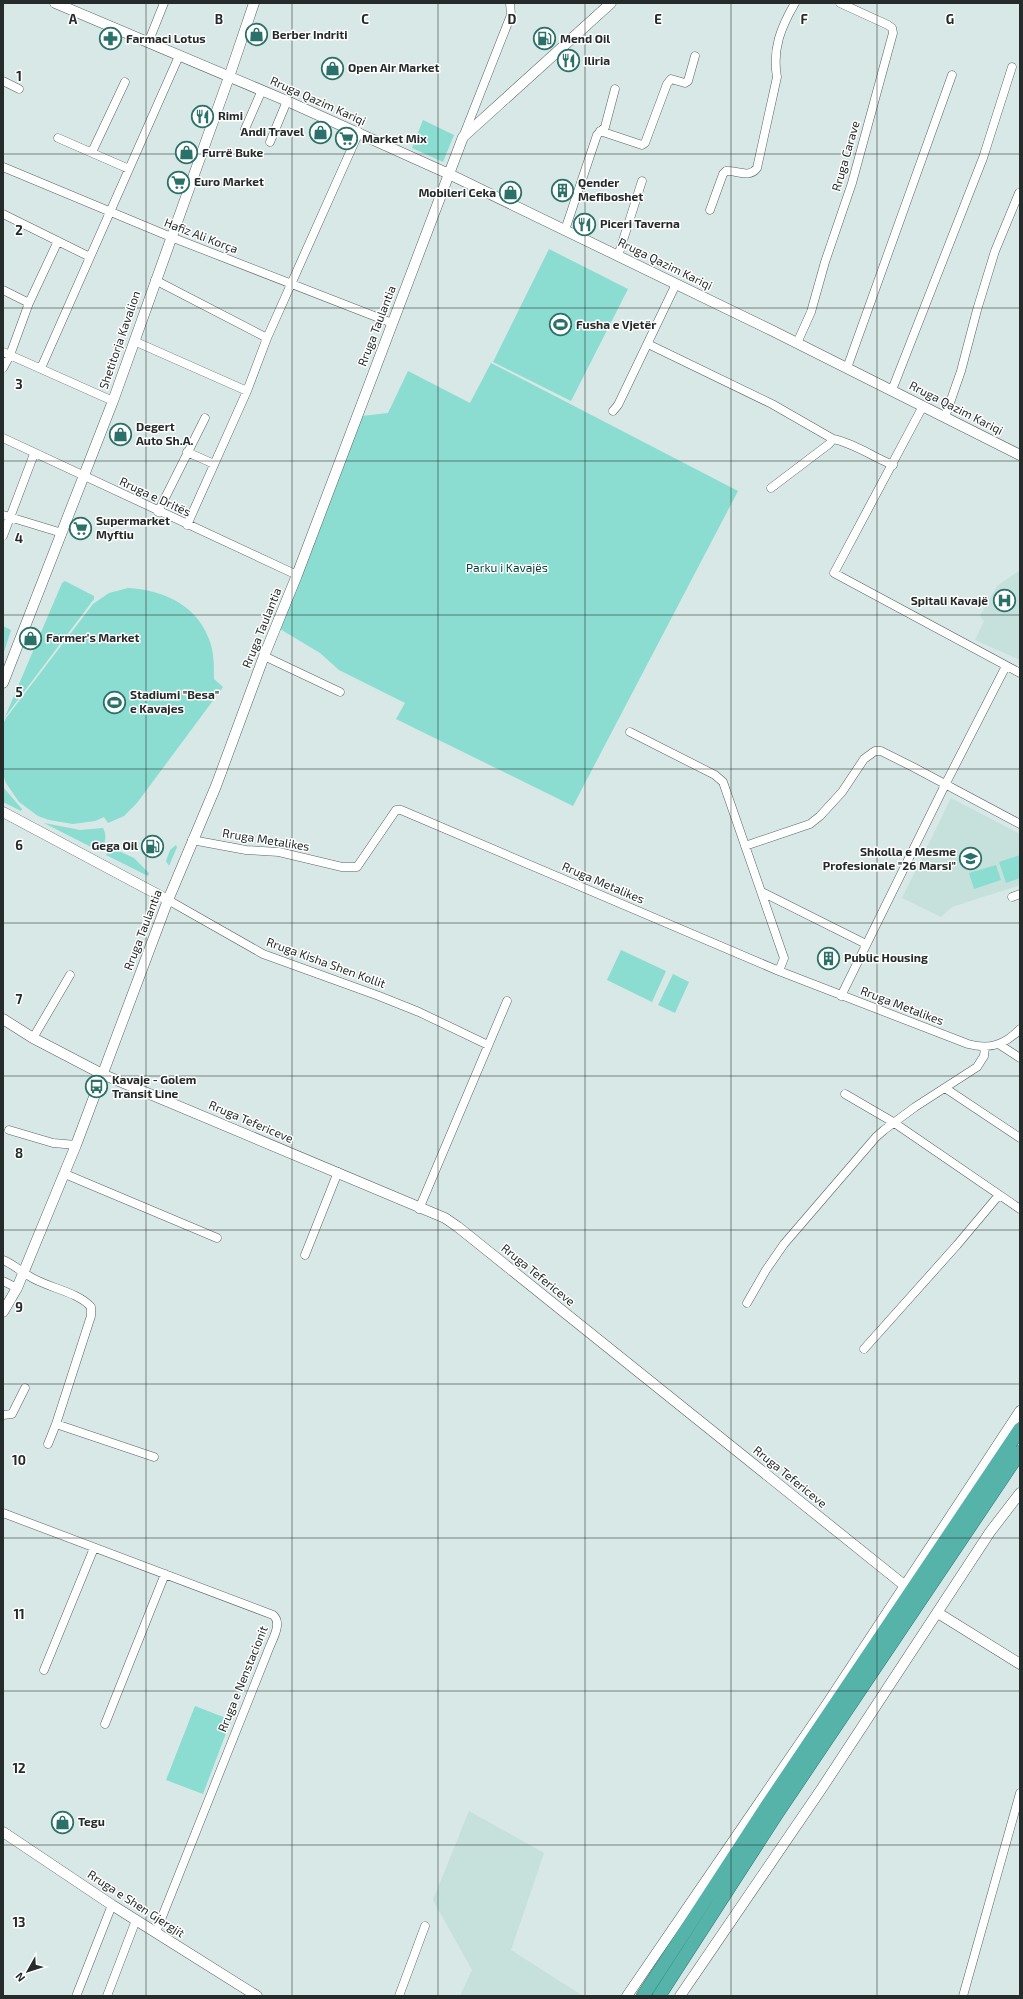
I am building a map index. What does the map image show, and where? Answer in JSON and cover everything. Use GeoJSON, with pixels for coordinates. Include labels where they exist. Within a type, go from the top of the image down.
{"type":"FeatureCollection","features":[{"type":"Feature","properties":{"kind":"highway"},"geometry":{"type":"LineString","coordinates":[[643,1996],[766,1807],[1020,1429]]}},
{"type":"Feature","properties":{"kind":"highway"},"geometry":{"type":"LineString","coordinates":[[659,1996],[776,1815],[1020,1452]]}},
{"type":"Feature","properties":{"kind":"highway"},"geometry":{"type":"LineString","coordinates":[[826,1706],[831,1703],[855,1668],[864,1662]]}},
{"type":"Feature","properties":{"kind":"street","name":"Rruga Qazim Kariqi"},"geometry":{"type":"LineString","coordinates":[[55,3],[262,90],[449,174],[797,343],[1020,455]]}},
{"type":"Feature","properties":{"kind":"street"},"geometry":{"type":"LineString","coordinates":[[148,43],[164,3]]}},
{"type":"Feature","properties":{"kind":"street","name":"Shetitorja Kavalion"},"geometry":{"type":"LineString","coordinates":[[3,683],[48,562],[62,533],[113,401],[254,3]]}},
{"type":"Feature","properties":{"kind":"street"},"geometry":{"type":"LineString","coordinates":[[462,137],[511,15],[510,3]]}},
{"type":"Feature","properties":{"kind":"street","name":"Rruga Taulantia"},"geometry":{"type":"LineString","coordinates":[[3,1312],[17,1288],[65,1174],[168,900],[216,786],[264,656],[297,576],[462,137],[611,3]]}},
{"type":"Feature","properties":{"kind":"street"},"geometry":{"type":"LineString","coordinates":[[710,210],[723,174],[726,171],[748,174],[754,173],[757,168],[777,77],[774,62],[777,44],[783,24],[794,3]]}},
{"type":"Feature","properties":{"kind":"street","name":"Rruga Carave"},"geometry":{"type":"LineString","coordinates":[[797,343],[811,312],[825,262],[852,183],[892,33],[892,28],[888,25],[840,3]]}},
{"type":"Feature","properties":{"kind":"street"},"geometry":{"type":"LineString","coordinates":[[41,368],[180,56]]}},
{"type":"Feature","properties":{"kind":"street"},"geometry":{"type":"LineString","coordinates":[[600,131],[642,145],[645,143],[669,80],[675,79],[685,83],[688,81],[695,56]]}},
{"type":"Feature","properties":{"kind":"street"},"geometry":{"type":"LineString","coordinates":[[892,390],[982,158],[1012,67]]}},
{"type":"Feature","properties":{"kind":"street"},"geometry":{"type":"LineString","coordinates":[[847,368],[952,75]]}},
{"type":"Feature","properties":{"kind":"street"},"geometry":{"type":"LineString","coordinates":[[3,81],[19,89]]}},
{"type":"Feature","properties":{"kind":"street"},"geometry":{"type":"LineString","coordinates":[[92,152],[125,82]]}},
{"type":"Feature","properties":{"kind":"street"},"geometry":{"type":"LineString","coordinates":[[564,230],[597,135],[605,127],[615,88]]}},
{"type":"Feature","properties":{"kind":"street"},"geometry":{"type":"LineString","coordinates":[[245,129],[262,90]]}},
{"type":"Feature","properties":{"kind":"street"},"geometry":{"type":"LineString","coordinates":[[270,142],[287,101]]}},
{"type":"Feature","properties":{"kind":"street"},"geometry":{"type":"LineString","coordinates":[[186,525],[247,391],[267,338],[358,132]]}},
{"type":"Feature","properties":{"kind":"street"},"geometry":{"type":"LineString","coordinates":[[58,138],[129,169]]}},
{"type":"Feature","properties":{"kind":"street","name":"Hafiz Ali Korça"},"geometry":{"type":"LineString","coordinates":[[3,166],[110,213],[392,324]]}},
{"type":"Feature","properties":{"kind":"street"},"geometry":{"type":"LineString","coordinates":[[618,256],[642,181]]}},
{"type":"Feature","properties":{"kind":"street"},"geometry":{"type":"LineString","coordinates":[[945,417],[962,371],[977,310],[995,251],[1019,193]]}},
{"type":"Feature","properties":{"kind":"street"},"geometry":{"type":"LineString","coordinates":[[3,214],[90,257]]}},
{"type":"Feature","properties":{"kind":"street"},"geometry":{"type":"LineString","coordinates":[[3,368],[6,354],[58,241]]}},
{"type":"Feature","properties":{"kind":"street"},"geometry":{"type":"LineString","coordinates":[[155,280],[267,338]]}},
{"type":"Feature","properties":{"kind":"street"},"geometry":{"type":"LineString","coordinates":[[613,411],[618,405],[676,284]]}},
{"type":"Feature","properties":{"kind":"street"},"geometry":{"type":"LineString","coordinates":[[3,290],[29,303]]}},
{"type":"Feature","properties":{"kind":"street"},"geometry":{"type":"LineString","coordinates":[[134,341],[247,391]]}},
{"type":"Feature","properties":{"kind":"street"},"geometry":{"type":"LineString","coordinates":[[648,344],[772,404],[833,439],[842,441],[877,459],[893,465]]}},
{"type":"Feature","properties":{"kind":"street"},"geometry":{"type":"LineString","coordinates":[[6,354],[41,368],[113,401]]}},
{"type":"Feature","properties":{"kind":"street"},"geometry":{"type":"LineString","coordinates":[[923,406],[834,574],[1006,666],[1020,672]]}},
{"type":"Feature","properties":{"kind":"street"},"geometry":{"type":"LineString","coordinates":[[158,512],[205,418]]}},
{"type":"Feature","properties":{"kind":"street","name":"Rruga e Dritës"},"geometry":{"type":"LineString","coordinates":[[3,438],[34,454],[297,576]]}},
{"type":"Feature","properties":{"kind":"street"},"geometry":{"type":"LineString","coordinates":[[771,488],[829,444],[833,439]]}},
{"type":"Feature","properties":{"kind":"street"},"geometry":{"type":"LineString","coordinates":[[187,452],[214,464]]}},
{"type":"Feature","properties":{"kind":"street"},"geometry":{"type":"LineString","coordinates":[[3,536],[7,516],[34,454]]}},
{"type":"Feature","properties":{"kind":"street"},"geometry":{"type":"LineString","coordinates":[[7,516],[62,533]]}},
{"type":"Feature","properties":{"kind":"street"},"geometry":{"type":"LineString","coordinates":[[264,656],[340,692]]}},
{"type":"Feature","properties":{"kind":"street"},"geometry":{"type":"LineString","coordinates":[[841,996],[945,785],[1006,666]]}},
{"type":"Feature","properties":{"kind":"street"},"geometry":{"type":"LineString","coordinates":[[630,732],[720,779],[725,788],[784,958],[779,971]]}},
{"type":"Feature","properties":{"kind":"street"},"geometry":{"type":"LineString","coordinates":[[745,846],[810,824],[820,816],[842,792],[864,759],[875,751],[881,751],[1020,824]]}},
{"type":"Feature","properties":{"kind":"street","name":"Rruga Metalikes"},"geometry":{"type":"LineString","coordinates":[[192,840],[246,850],[279,852],[342,867],[357,867],[396,810],[401,810],[779,971],[968,1044],[985,1047],[1000,1045],[1010,1039],[1020,1029]]}},
{"type":"Feature","properties":{"kind":"street","name":"Rruga Kisha Shen Kollit"},"geometry":{"type":"LineString","coordinates":[[3,812],[168,900],[263,954],[419,1012],[488,1045]]}},
{"type":"Feature","properties":{"kind":"street"},"geometry":{"type":"LineString","coordinates":[[762,892],[866,944]]}},
{"type":"Feature","properties":{"kind":"street"},"geometry":{"type":"LineString","coordinates":[[33,1038],[70,975]]}},
{"type":"Feature","properties":{"kind":"street"},"geometry":{"type":"LineString","coordinates":[[419,1208],[506,1001]]}},
{"type":"Feature","properties":{"kind":"street","name":"Rruga Tefericeve"},"geometry":{"type":"LineString","coordinates":[[3,1019],[33,1038],[102,1074],[338,1172],[419,1208],[432,1211],[458,1227],[904,1585]]}},
{"type":"Feature","properties":{"kind":"street"},"geometry":{"type":"LineString","coordinates":[[1000,1045],[1020,1058]]}},
{"type":"Feature","properties":{"kind":"street"},"geometry":{"type":"LineString","coordinates":[[747,1303],[784,1244],[876,1138],[893,1122],[977,1067],[984,1056],[985,1047]]}},
{"type":"Feature","properties":{"kind":"street"},"geometry":{"type":"LineString","coordinates":[[945,1088],[1020,1138]]}},
{"type":"Feature","properties":{"kind":"street"},"geometry":{"type":"LineString","coordinates":[[845,1094],[893,1122],[1020,1209]]}},
{"type":"Feature","properties":{"kind":"street"},"geometry":{"type":"LineString","coordinates":[[9,1130],[53,1143],[76,1145]]}},
{"type":"Feature","properties":{"kind":"street"},"geometry":{"type":"LineString","coordinates":[[305,1255],[338,1172]]}},
{"type":"Feature","properties":{"kind":"street"},"geometry":{"type":"LineString","coordinates":[[65,1174],[217,1238]]}},
{"type":"Feature","properties":{"kind":"street"},"geometry":{"type":"LineString","coordinates":[[864,1349],[957,1245],[999,1195]]}},
{"type":"Feature","properties":{"kind":"street"},"geometry":{"type":"LineString","coordinates":[[3,1260],[30,1277],[83,1300],[91,1307],[91,1316],[56,1424],[48,1444]]}},
{"type":"Feature","properties":{"kind":"street"},"geometry":{"type":"LineString","coordinates":[[3,1281],[17,1288]]}},
{"type":"Feature","properties":{"kind":"street"},"geometry":{"type":"LineString","coordinates":[[3,1415],[12,1414],[25,1388]]}},
{"type":"Feature","properties":{"kind":"street"},"geometry":{"type":"LineString","coordinates":[[627,1996],[826,1706],[904,1585],[1020,1411]]}},
{"type":"Feature","properties":{"kind":"street"},"geometry":{"type":"LineString","coordinates":[[56,1424],[154,1457]]}},
{"type":"Feature","properties":{"kind":"street"},"geometry":{"type":"LineString","coordinates":[[680,1996],[938,1613],[990,1532],[1020,1493]]}},
{"type":"Feature","properties":{"kind":"street","name":"Rruga e Nenstacionit"},"geometry":{"type":"LineString","coordinates":[[3,1513],[61,1533],[94,1548],[273,1615],[277,1618],[278,1624],[156,1932]]}},
{"type":"Feature","properties":{"kind":"street"},"geometry":{"type":"LineString","coordinates":[[44,1670],[94,1548]]}},
{"type":"Feature","properties":{"kind":"street"},"geometry":{"type":"LineString","coordinates":[[105,1724],[164,1574]]}},
{"type":"Feature","properties":{"kind":"street"},"geometry":{"type":"LineString","coordinates":[[938,1613],[1020,1664]]}},
{"type":"Feature","properties":{"kind":"street"},"geometry":{"type":"LineString","coordinates":[[964,1996],[1020,1793]]}},
{"type":"Feature","properties":{"kind":"street","name":"Rruga e Shen Gjergjit"},"geometry":{"type":"LineString","coordinates":[[3,1832],[112,1905],[257,1996]]}},
{"type":"Feature","properties":{"kind":"street"},"geometry":{"type":"LineString","coordinates":[[77,1994],[112,1905]]}},
{"type":"Feature","properties":{"kind":"street"},"geometry":{"type":"LineString","coordinates":[[107,1996],[136,1920]]}},
{"type":"Feature","properties":{"kind":"street"},"geometry":{"type":"LineString","coordinates":[[399,1996],[425,1926]]}},
{"type":"Feature","properties":{"kind":"shaded area","name":"Spitali Kavajë"},"geometry":{"type":"Polygon","coordinates":[[[1020,570],[1020,660],[975,640],[984,621],[980,616],[997,586],[1020,570]]]}},
{"type":"Feature","properties":{"kind":"shaded area","name":"Shkolla e Mesme Profesionale \"26 Marsi\""},"geometry":{"type":"Polygon","coordinates":[[[951,798],[1020,834],[1020,885],[952,907],[941,917],[902,898],[951,798]]]}},
{"type":"Feature","properties":{"kind":"shaded area"},"geometry":{"type":"Polygon","coordinates":[[[469,1811],[544,1853],[511,1950],[583,1996],[460,1996],[472,1970],[433,1900],[469,1811]]]}},
{"type":"Feature","properties":{"kind":"green space"},"geometry":{"type":"Polygon","coordinates":[[[423,120],[454,135],[443,162],[412,148],[423,120]]]}},
{"type":"Feature","properties":{"kind":"green space","name":"Fusha e Vjetër"},"geometry":{"type":"Polygon","coordinates":[[[549,249],[628,289],[571,401],[493,362],[549,249]]]}},
{"type":"Feature","properties":{"kind":"green space","name":"Parku i Kavajës"},"geometry":{"type":"Polygon","coordinates":[[[491,363],[738,491],[573,806],[396,719],[405,703],[339,670],[320,653],[280,629],[362,416],[388,413],[408,371],[470,403],[491,363]]]}},
{"type":"Feature","properties":{"kind":"green space"},"geometry":{"type":"Polygon","coordinates":[[[65,581],[94,596],[94,599],[5,717],[62,583],[65,581]]]}},
{"type":"Feature","properties":{"kind":"green space","name":"Stadiumi \"Besa\" e Kavajes"},"geometry":{"type":"Polygon","coordinates":[[[128,588],[142,589],[168,597],[180,603],[199,620],[211,645],[213,653],[214,679],[223,687],[137,803],[124,816],[108,823],[104,817],[95,821],[73,824],[49,820],[38,816],[19,802],[6,783],[3,775],[3,724],[93,604],[109,593],[128,588]]]}},
{"type":"Feature","properties":{"kind":"green space"},"geometry":{"type":"Polygon","coordinates":[[[3,626],[11,630],[3,655],[3,626]]]}},
{"type":"Feature","properties":{"kind":"green space"},"geometry":{"type":"Polygon","coordinates":[[[3,787],[22,809],[21,811],[3,802],[3,787]]]}},
{"type":"Feature","properties":{"kind":"green space"},"geometry":{"type":"Polygon","coordinates":[[[44,823],[80,830],[103,828],[105,837],[104,843],[99,851],[44,823]]]}},
{"type":"Feature","properties":{"kind":"green space"},"geometry":{"type":"Polygon","coordinates":[[[176,845],[177,847],[169,866],[166,861],[170,850],[176,845]]]}},
{"type":"Feature","properties":{"kind":"green space"},"geometry":{"type":"Polygon","coordinates":[[[110,847],[134,858],[149,873],[148,876],[106,855],[110,847]]]}},
{"type":"Feature","properties":{"kind":"green space"},"geometry":{"type":"Polygon","coordinates":[[[1020,855],[1020,878],[1006,883],[999,862],[1020,855]]]}},
{"type":"Feature","properties":{"kind":"green space"},"geometry":{"type":"Polygon","coordinates":[[[996,865],[1001,880],[974,889],[969,873],[996,865]]]}},
{"type":"Feature","properties":{"kind":"green space"},"geometry":{"type":"Polygon","coordinates":[[[621,950],[666,971],[652,1002],[607,980],[621,950]]]}},
{"type":"Feature","properties":{"kind":"green space"},"geometry":{"type":"Polygon","coordinates":[[[673,974],[689,982],[675,1013],[658,1005],[673,974]]]}},
{"type":"Feature","properties":{"kind":"green space"},"geometry":{"type":"Polygon","coordinates":[[[195,1706],[231,1720],[203,1794],[166,1780],[195,1706]]]}},
{"type":"Feature","properties":{"kind":"place","name":"Berber Indriti"},"geometry":{"type":"Point","coordinates":[257,35]}},
{"type":"Feature","properties":{"kind":"place","name":"Farmaci Lotus"},"geometry":{"type":"Point","coordinates":[110,39]}},
{"type":"Feature","properties":{"kind":"place","name":"Mend Oil"},"geometry":{"type":"Point","coordinates":[545,39]}},
{"type":"Feature","properties":{"kind":"place","name":"Iliria"},"geometry":{"type":"Point","coordinates":[568,61]}},
{"type":"Feature","properties":{"kind":"place","name":"Open Air Market"},"geometry":{"type":"Point","coordinates":[332,68]}},
{"type":"Feature","properties":{"kind":"place","name":"Rimi"},"geometry":{"type":"Point","coordinates":[203,116]}},
{"type":"Feature","properties":{"kind":"place","name":"Andi Travel"},"geometry":{"type":"Point","coordinates":[320,132]}},
{"type":"Feature","properties":{"kind":"place","name":"Market Mix"},"geometry":{"type":"Point","coordinates":[347,139]}},
{"type":"Feature","properties":{"kind":"place","name":"Furrë Buke"},"geometry":{"type":"Point","coordinates":[186,153]}},
{"type":"Feature","properties":{"kind":"place","name":"Euro Market"},"geometry":{"type":"Point","coordinates":[178,182]}},
{"type":"Feature","properties":{"kind":"place","name":"Qender Mefiboshet"},"geometry":{"type":"Point","coordinates":[563,190]}},
{"type":"Feature","properties":{"kind":"place","name":"Mobileri Ceka"},"geometry":{"type":"Point","coordinates":[511,193]}},
{"type":"Feature","properties":{"kind":"place","name":"Piceri Taverna"},"geometry":{"type":"Point","coordinates":[585,224]}},
{"type":"Feature","properties":{"kind":"place","name":"Fusha e Vjetër"},"geometry":{"type":"Point","coordinates":[560,325]}},
{"type":"Feature","properties":{"kind":"place","name":"Degert Auto Sh.A."},"geometry":{"type":"Point","coordinates":[121,434]}},
{"type":"Feature","properties":{"kind":"place","name":"Supermarket Myftiu"},"geometry":{"type":"Point","coordinates":[81,528]}},
{"type":"Feature","properties":{"kind":"place","name":"Spitali Kavajë"},"geometry":{"type":"Point","coordinates":[1004,601]}},
{"type":"Feature","properties":{"kind":"place","name":"Farmer's Market"},"geometry":{"type":"Point","coordinates":[31,638]}},
{"type":"Feature","properties":{"kind":"place","name":"Stadiumi \"Besa\" e Kavajes"},"geometry":{"type":"Point","coordinates":[115,702]}},
{"type":"Feature","properties":{"kind":"place","name":"Gega Oil"},"geometry":{"type":"Point","coordinates":[153,846]}},
{"type":"Feature","properties":{"kind":"place","name":"Shkolla e Mesme Profesionale \"26 Marsi\""},"geometry":{"type":"Point","coordinates":[971,859]}},
{"type":"Feature","properties":{"kind":"place","name":"Public Housing"},"geometry":{"type":"Point","coordinates":[828,958]}},
{"type":"Feature","properties":{"kind":"place","name":"Kavaje - Golem Transit Line"},"geometry":{"type":"Point","coordinates":[97,1087]}},
{"type":"Feature","properties":{"kind":"place","name":"Tegu"},"geometry":{"type":"Point","coordinates":[62,1822]}}]}
